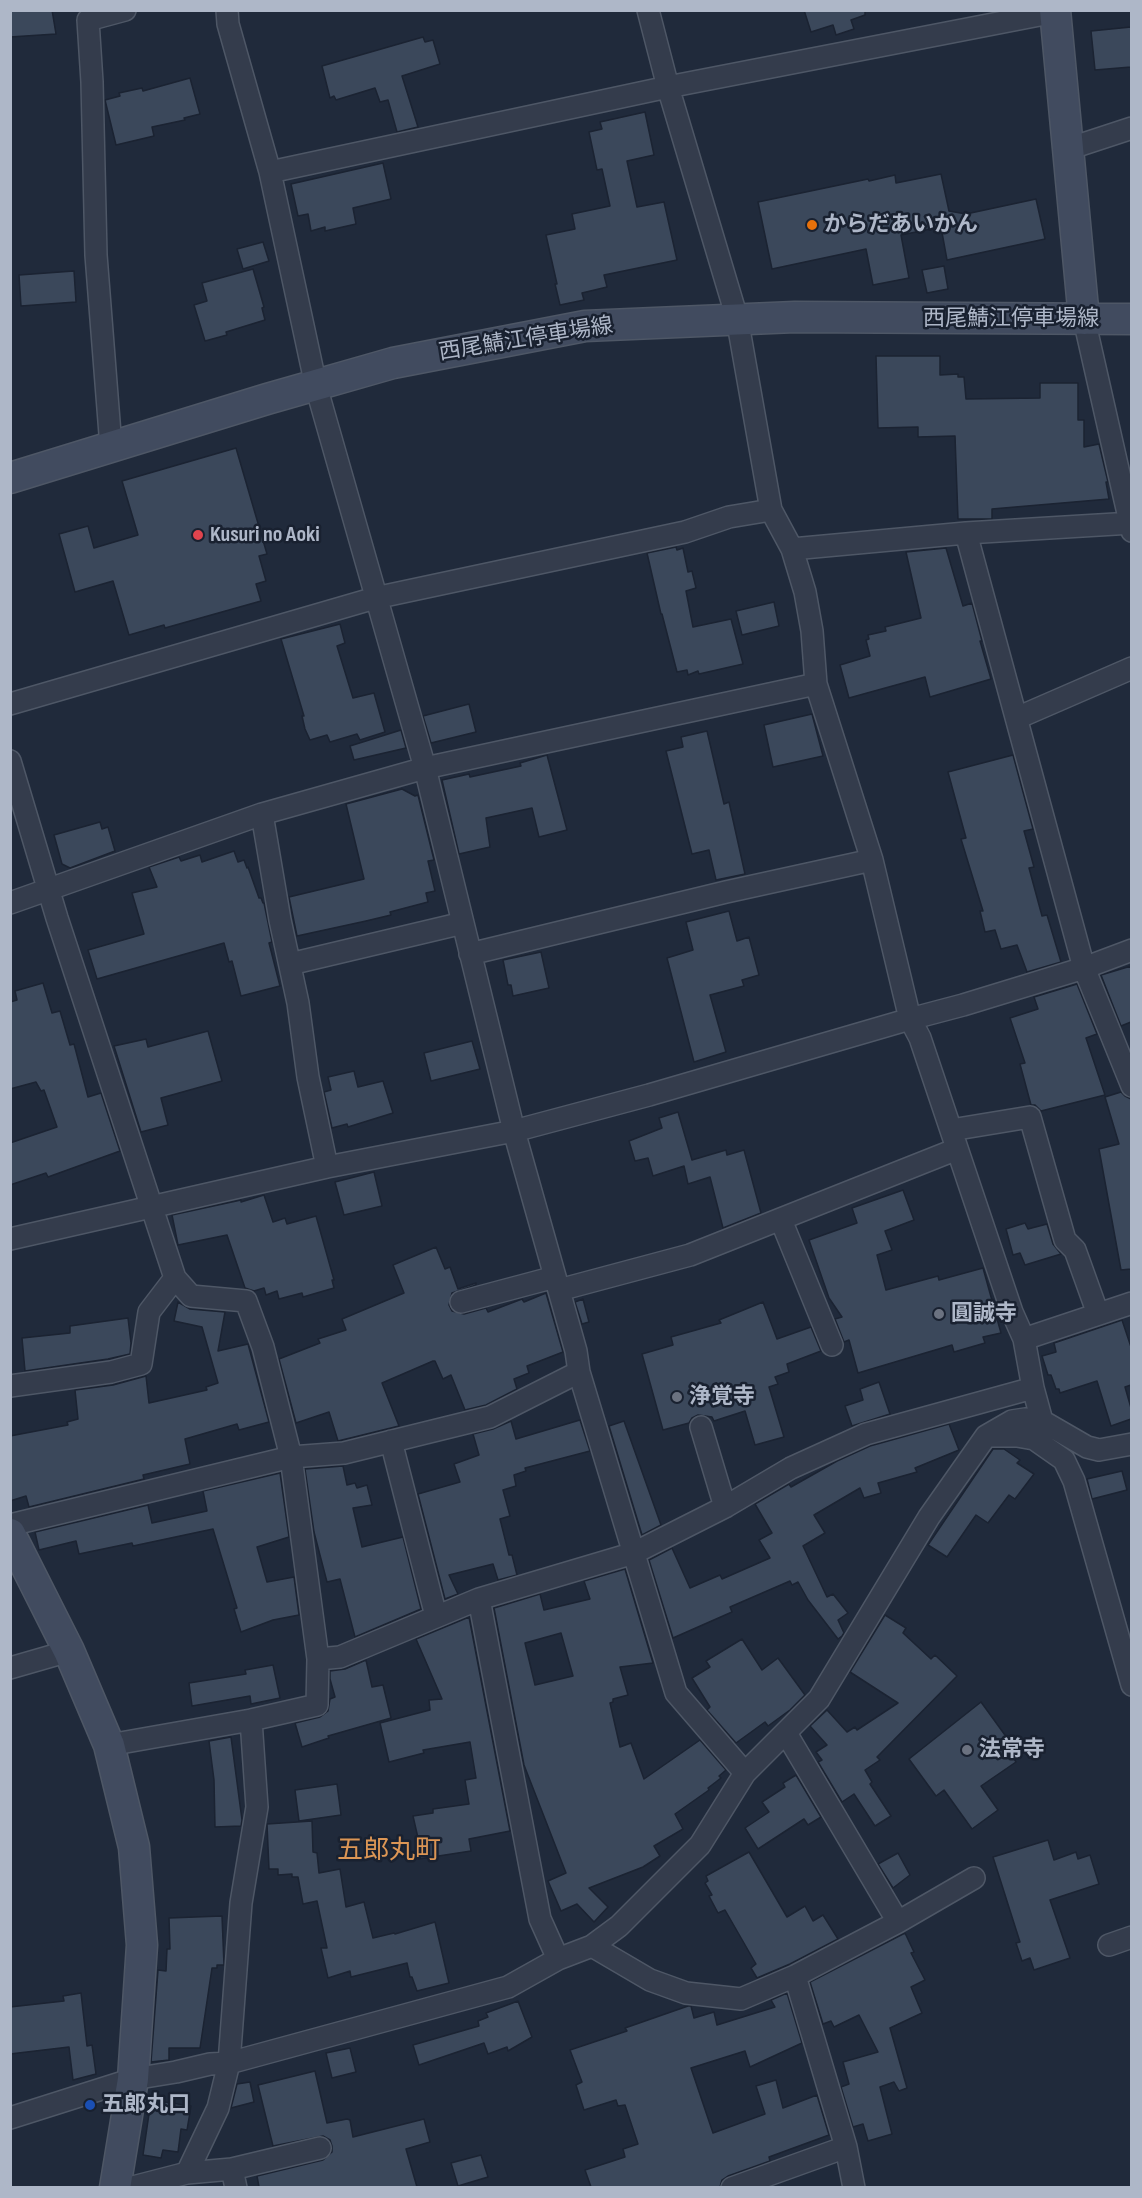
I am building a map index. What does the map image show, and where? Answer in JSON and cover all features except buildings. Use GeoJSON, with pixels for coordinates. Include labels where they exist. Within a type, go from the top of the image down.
{"type":"FeatureCollection","features":[{"type":"Feature","properties":{"kind":"main road"},"geometry":{"type":"LineString","coordinates":[[1055,11],[1084,319]]}},
{"type":"Feature","properties":{"kind":"main road","name":"西尾鯖江停車場線"},"geometry":{"type":"LineString","coordinates":[[10,478],[393,363],[585,326],[795,317],[1131,319]]}},
{"type":"Feature","properties":{"kind":"main road"},"geometry":{"type":"LineString","coordinates":[[10,1534],[69,1651],[109,1745],[134,1847],[142,1944],[133,2079],[115,2187]]}},
{"type":"Feature","properties":{"kind":"street"},"geometry":{"type":"LineString","coordinates":[[111,447],[96,255],[92,82],[88,21],[125,10]]}},
{"type":"Feature","properties":{"kind":"street"},"geometry":{"type":"LineString","coordinates":[[227,10],[228,24],[270,172],[316,386],[425,768],[514,1131],[576,1351],[579,1372],[676,1693],[745,1773]]}},
{"type":"Feature","properties":{"kind":"street"},"geometry":{"type":"LineString","coordinates":[[648,10],[668,87],[737,318],[771,510],[792,549],[805,592],[812,631],[816,684],[872,860],[910,1018],[920,1038],[1012,1312],[1024,1339],[1042,1421]]}},
{"type":"Feature","properties":{"kind":"street"},"geometry":{"type":"LineString","coordinates":[[270,172],[668,87],[1055,11]]}},
{"type":"Feature","properties":{"kind":"street"},"geometry":{"type":"LineString","coordinates":[[1068,149],[1131,128]]}},
{"type":"Feature","properties":{"kind":"street"},"geometry":{"type":"LineString","coordinates":[[792,549],[966,533],[1131,526],[1084,319]]}},
{"type":"Feature","properties":{"kind":"street"},"geometry":{"type":"LineString","coordinates":[[10,704],[375,598],[685,532],[729,517],[771,510]]}},
{"type":"Feature","properties":{"kind":"street"},"geometry":{"type":"LineString","coordinates":[[966,533],[1084,968],[1131,1086]]}},
{"type":"Feature","properties":{"kind":"street"},"geometry":{"type":"LineString","coordinates":[[1017,718],[1131,668]]}},
{"type":"Feature","properties":{"kind":"street"},"geometry":{"type":"LineString","coordinates":[[10,903],[50,891],[262,813],[425,768],[816,684]]}},
{"type":"Feature","properties":{"kind":"street"},"geometry":{"type":"LineString","coordinates":[[10,761],[176,1278],[191,1296],[246,1302],[263,1347],[291,1457],[318,1659],[317,1705],[251,1720],[109,1745]]}},
{"type":"Feature","properties":{"kind":"street"},"geometry":{"type":"LineString","coordinates":[[262,813],[280,920],[298,1003],[308,1077],[327,1167]]}},
{"type":"Feature","properties":{"kind":"street"},"geometry":{"type":"LineString","coordinates":[[470,954],[726,892],[872,860]]}},
{"type":"Feature","properties":{"kind":"street"},"geometry":{"type":"LineString","coordinates":[[290,964],[463,923]]}},
{"type":"Feature","properties":{"kind":"street"},"geometry":{"type":"LineString","coordinates":[[10,1239],[327,1167],[514,1131],[649,1095],[910,1018],[963,1005],[1084,968],[1131,950]]}},
{"type":"Feature","properties":{"kind":"street"},"geometry":{"type":"LineString","coordinates":[[461,1302],[690,1255],[781,1220],[954,1139],[1030,1117],[1065,1240],[1075,1250],[1098,1314]]}},
{"type":"Feature","properties":{"kind":"street"},"geometry":{"type":"LineString","coordinates":[[781,1220],[832,1345]]}},
{"type":"Feature","properties":{"kind":"street"},"geometry":{"type":"LineString","coordinates":[[10,1386],[111,1372],[141,1364],[149,1312],[176,1278]]}},
{"type":"Feature","properties":{"kind":"street"},"geometry":{"type":"LineString","coordinates":[[1024,1339],[1131,1303]]}},
{"type":"Feature","properties":{"kind":"street"},"geometry":{"type":"LineString","coordinates":[[10,1525],[291,1457],[344,1453],[490,1417],[579,1372]]}},
{"type":"Feature","properties":{"kind":"street"},"geometry":{"type":"LineString","coordinates":[[318,1659],[339,1656],[478,1599],[634,1553],[725,1507],[791,1468],[866,1434],[1033,1388]]}},
{"type":"Feature","properties":{"kind":"street"},"geometry":{"type":"LineString","coordinates":[[10,2118],[133,2079],[210,2064],[229,2063],[508,1987],[558,1959],[592,1946],[620,1926],[700,1845],[745,1773],[819,1699],[929,1517],[986,1436],[1012,1421],[1025,1419],[1042,1421],[1087,1447],[1100,1450],[1131,1444]]}},
{"type":"Feature","properties":{"kind":"street"},"geometry":{"type":"LineString","coordinates":[[700,1427],[725,1507]]}},
{"type":"Feature","properties":{"kind":"street"},"geometry":{"type":"LineString","coordinates":[[986,1436],[1034,1438],[1064,1460],[1074,1481],[1131,1685]]}},
{"type":"Feature","properties":{"kind":"street"},"geometry":{"type":"LineString","coordinates":[[392,1441],[436,1616]]}},
{"type":"Feature","properties":{"kind":"street"},"geometry":{"type":"LineString","coordinates":[[478,1599],[540,1919],[558,1959]]}},
{"type":"Feature","properties":{"kind":"street"},"geometry":{"type":"LineString","coordinates":[[10,1668],[69,1651]]}},
{"type":"Feature","properties":{"kind":"street"},"geometry":{"type":"LineString","coordinates":[[187,2173],[218,2108],[229,2063],[241,1903],[257,1807],[251,1720]]}},
{"type":"Feature","properties":{"kind":"street"},"geometry":{"type":"LineString","coordinates":[[786,1733],[898,1922]]}},
{"type":"Feature","properties":{"kind":"street"},"geometry":{"type":"LineString","coordinates":[[592,1946],[650,1980],[686,1993],[741,1999],[795,1976],[898,1922],[975,1878]]}},
{"type":"Feature","properties":{"kind":"street"},"geometry":{"type":"LineString","coordinates":[[1109,1945],[1131,1937]]}},
{"type":"Feature","properties":{"kind":"street"},"geometry":{"type":"LineString","coordinates":[[795,1976],[846,2147],[854,2187]]}},
{"type":"Feature","properties":{"kind":"street"},"geometry":{"type":"LineString","coordinates":[[732,2187],[846,2147]]}},
{"type":"Feature","properties":{"kind":"street"},"geometry":{"type":"LineString","coordinates":[[129,2187],[187,2173],[234,2178],[320,2148]]}},
{"type":"Feature","properties":{"kind":"place","name":"からだあいかん"},"geometry":{"type":"Point","coordinates":[812,225]}},
{"type":"Feature","properties":{"kind":"place","name":"Kusuri no Aoki"},"geometry":{"type":"Point","coordinates":[198,535]}},
{"type":"Feature","properties":{"kind":"place","name":"圓誠寺"},"geometry":{"type":"Point","coordinates":[939,1314]}},
{"type":"Feature","properties":{"kind":"place","name":"浄覚寺"},"geometry":{"type":"Point","coordinates":[677,1397]}},
{"type":"Feature","properties":{"kind":"place","name":"法常寺"},"geometry":{"type":"Point","coordinates":[967,1750]}},
{"type":"Feature","properties":{"kind":"place","name":"五郎丸口"},"geometry":{"type":"Point","coordinates":[90,2105]}},
{"type":"Feature","properties":{"kind":"district","name":"五郎丸町"},"geometry":{"type":"Point","coordinates":[389,1851]}}]}
